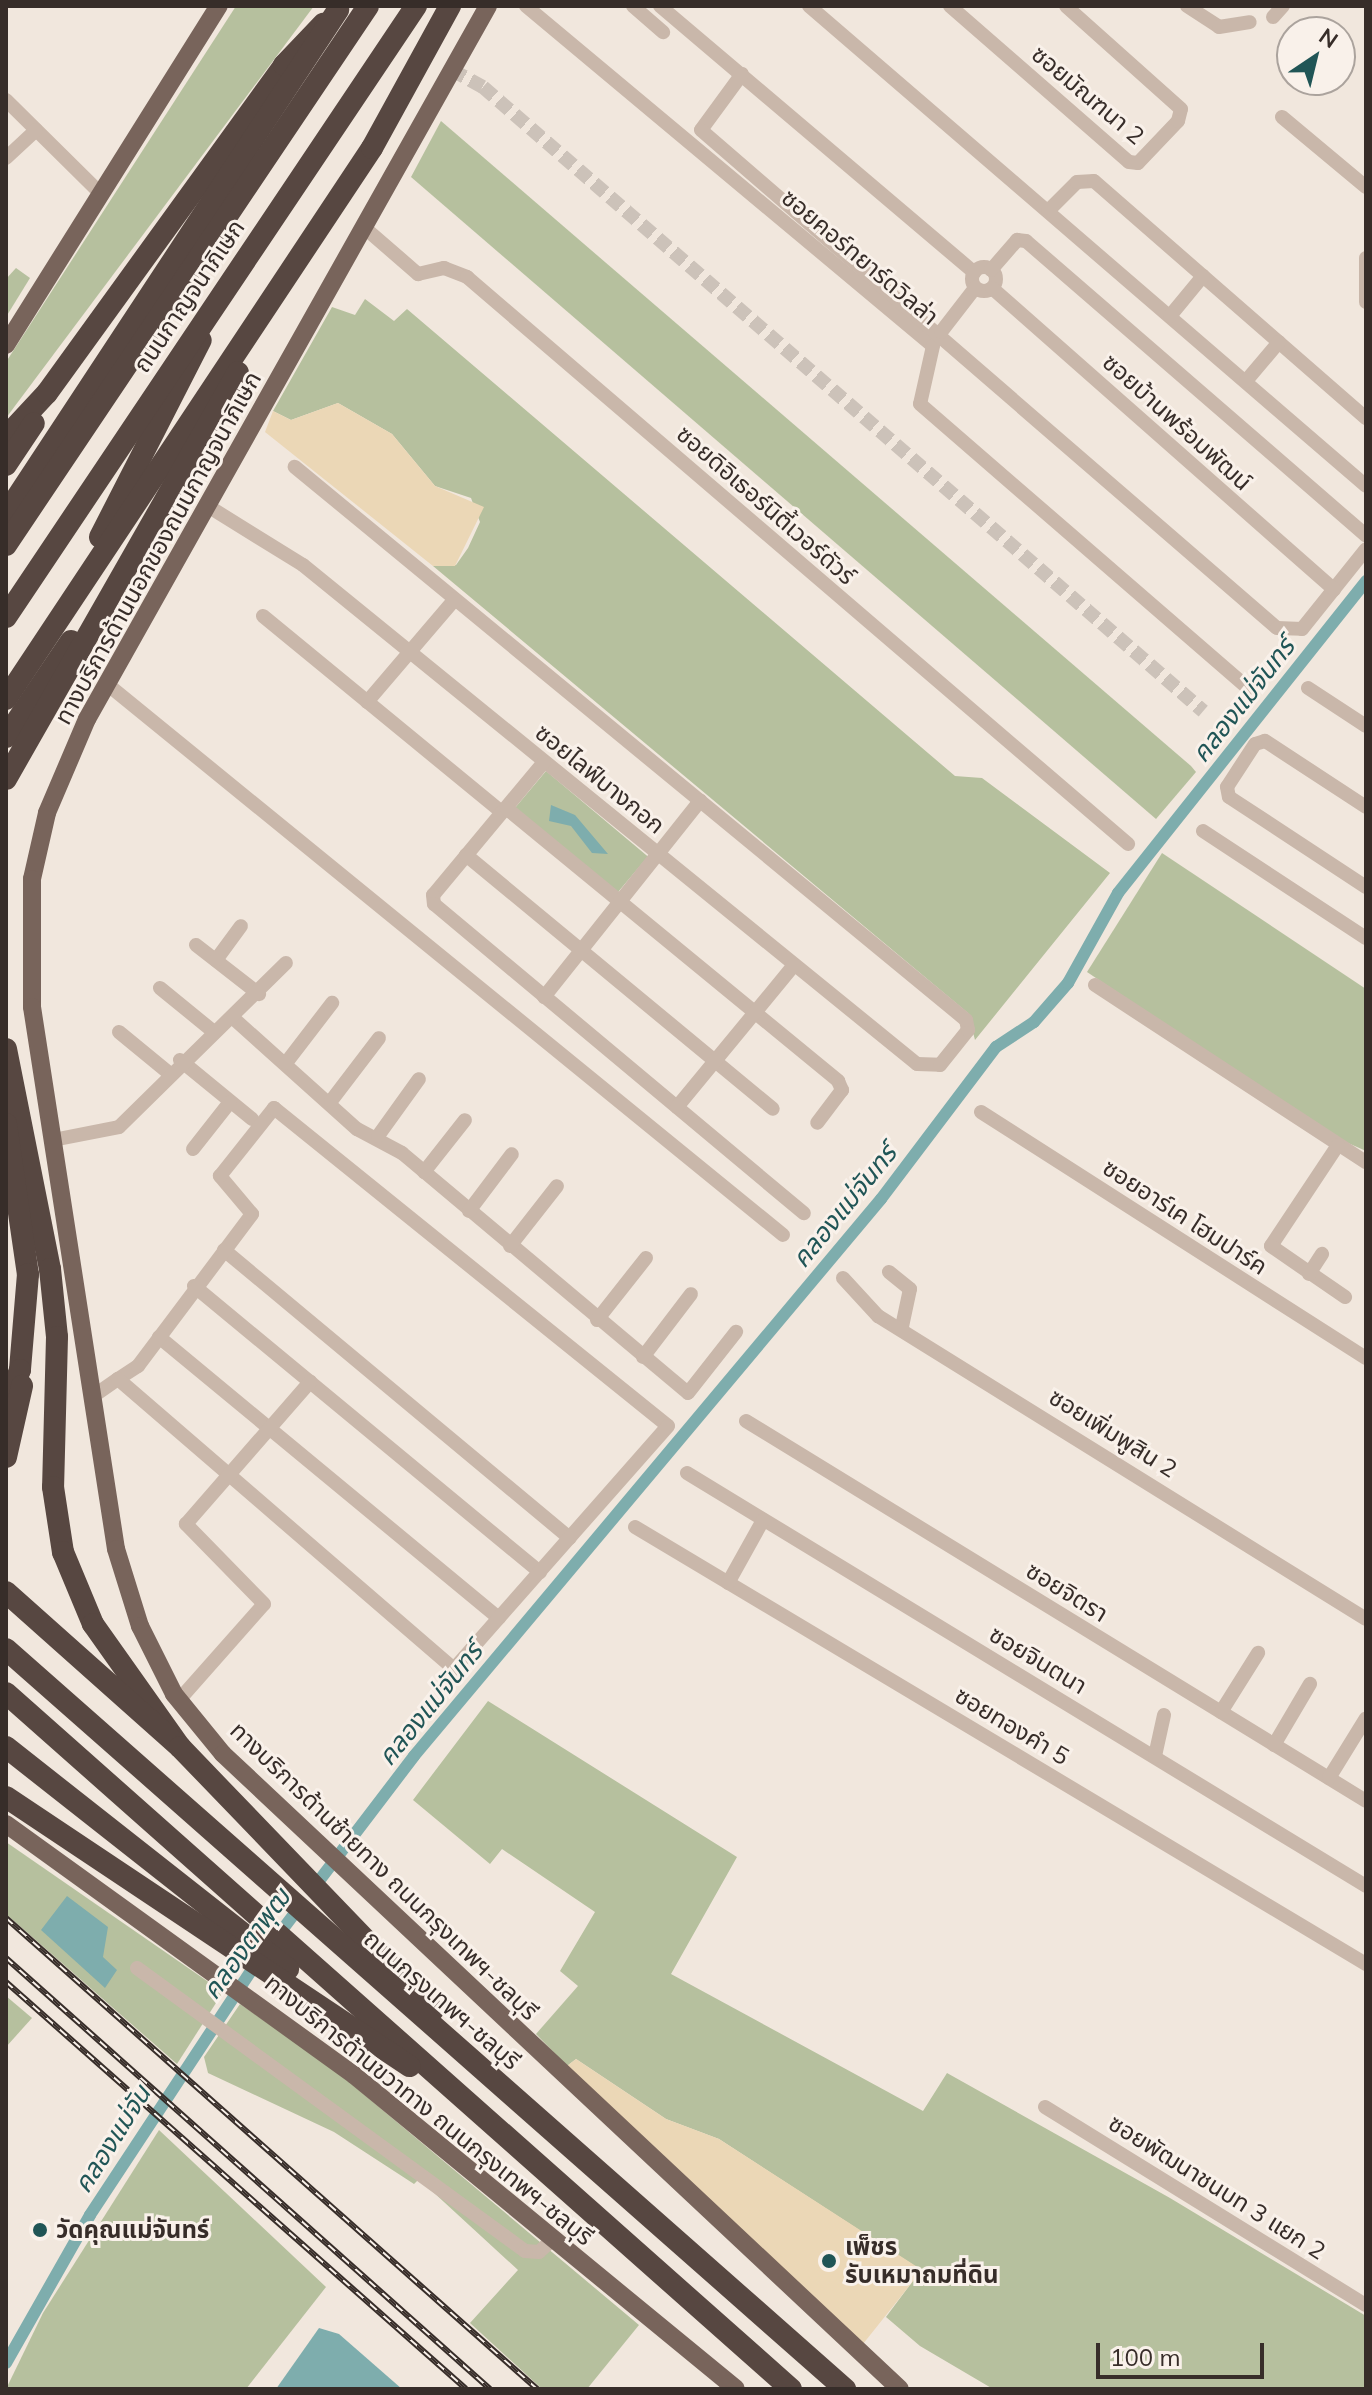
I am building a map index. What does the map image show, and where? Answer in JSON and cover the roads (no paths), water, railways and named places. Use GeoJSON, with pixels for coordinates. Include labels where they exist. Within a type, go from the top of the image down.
{"type":"FeatureCollection","features":[{"type":"Feature","properties":{"kind":"highway","name":"ถนนกาญจนาภิเษก"},"geometry":{"type":"LineString","coordinates":[[6,545],[368,6]]}},
{"type":"Feature","properties":{"kind":"highway","name":"ถนนกาญจนาภิเษก"},"geometry":{"type":"LineString","coordinates":[[6,617],[416,6]]}},
{"type":"Feature","properties":{"kind":"highway"},"geometry":{"type":"LineString","coordinates":[[6,699],[372,148],[450,6]]}},
{"type":"Feature","properties":{"kind":"highway"},"geometry":{"type":"LineString","coordinates":[[6,514],[339,8]]}},
{"type":"Feature","properties":{"kind":"highway"},"geometry":{"type":"LineString","coordinates":[[6,465],[47,393],[268,86],[339,8]]}},
{"type":"Feature","properties":{"kind":"highway"},"geometry":{"type":"LineString","coordinates":[[6,779],[215,422],[267,310]]}},
{"type":"Feature","properties":{"kind":"highway"},"geometry":{"type":"LineString","coordinates":[[66,610],[192,365],[211,313]]}},
{"type":"Feature","properties":{"kind":"highway"},"geometry":{"type":"LineString","coordinates":[[6,437],[47,393]]}},
{"type":"Feature","properties":{"kind":"highway"},"geometry":{"type":"LineString","coordinates":[[6,737],[129,568]]}},
{"type":"Feature","properties":{"kind":"highway"},"geometry":{"type":"LineString","coordinates":[[6,1049],[50,1269],[57,1337],[53,1487],[63,1552],[93,1624],[180,1747]]}},
{"type":"Feature","properties":{"kind":"highway"},"geometry":{"type":"LineString","coordinates":[[6,1124],[28,1274],[20,1370],[6,1405]]}},
{"type":"Feature","properties":{"kind":"highway"},"geometry":{"type":"LineString","coordinates":[[6,1210],[24,1365],[6,1457]]}},
{"type":"Feature","properties":{"kind":"highway"},"geometry":{"type":"LineString","coordinates":[[6,1592],[180,1747],[332,1901],[498,2083]]}},
{"type":"Feature","properties":{"kind":"highway","name":"ถนนกรุงเทพฯ-ชลบุรี"},"geometry":{"type":"LineString","coordinates":[[6,1649],[845,2389]]}},
{"type":"Feature","properties":{"kind":"highway"},"geometry":{"type":"LineString","coordinates":[[6,1693],[297,1946],[467,2105],[791,2389]]}},
{"type":"Feature","properties":{"kind":"highway"},"geometry":{"type":"LineString","coordinates":[[6,1747],[243,1943],[347,2024],[467,2105]]}},
{"type":"Feature","properties":{"kind":"highway"},"geometry":{"type":"LineString","coordinates":[[6,1780],[75,1839]]}},
{"type":"Feature","properties":{"kind":"highway"},"geometry":{"type":"LineString","coordinates":[[6,1797],[243,1943]]}},
{"type":"Feature","properties":{"kind":"main road"},"geometry":{"type":"LineString","coordinates":[[6,345],[219,6]]}},
{"type":"Feature","properties":{"kind":"main road","name":"ทางบริการด้านนอกของถนนกาญจนาภิเษก"},"geometry":{"type":"LineString","coordinates":[[63,1205],[32,1007],[32,879],[47,813],[107,684],[211,508],[488,6]]}},
{"type":"Feature","properties":{"kind":"main road","name":"ทางบริการด้านซ้ายทาง ถนนกรุงเทพฯ-ชลบุรี"},"geometry":{"type":"LineString","coordinates":[[63,1205],[116,1549],[140,1626],[179,1700],[321,1850],[900,2389]]}},
{"type":"Feature","properties":{"kind":"main road","name":"ทางบริการด้านขวาทาง ถนนกรุงเทพฯ-ชลบุรี"},"geometry":{"type":"LineString","coordinates":[[6,1824],[255,2000],[736,2389]]}},
{"type":"Feature","properties":{"kind":"street","name":"ซอยคอร์ทยาร์ดวิลล่า"},"geometry":{"type":"LineString","coordinates":[[526,6],[933,346],[920,404],[1248,688]]}},
{"type":"Feature","properties":{"kind":"street"},"geometry":{"type":"LineString","coordinates":[[633,6],[663,32]]}},
{"type":"Feature","properties":{"kind":"street"},"geometry":{"type":"LineString","coordinates":[[660,6],[742,74],[975,280],[992,288],[991,270]]}},
{"type":"Feature","properties":{"kind":"street"},"geometry":{"type":"LineString","coordinates":[[809,6],[1366,486]]}},
{"type":"Feature","properties":{"kind":"street","name":"ซอยมัณฑนา 2"},"geometry":{"type":"LineString","coordinates":[[950,6],[1129,162],[1138,163],[1178,121],[1181,109],[1066,6]]}},
{"type":"Feature","properties":{"kind":"street"},"geometry":{"type":"LineString","coordinates":[[1187,6],[1219,27],[1250,22]]}},
{"type":"Feature","properties":{"kind":"street"},"geometry":{"type":"LineString","coordinates":[[742,74],[701,130],[941,332],[1277,628],[1302,629],[1366,549]]}},
{"type":"Feature","properties":{"kind":"street"},"geometry":{"type":"LineString","coordinates":[[6,100],[100,193]]}},
{"type":"Feature","properties":{"kind":"street"},"geometry":{"type":"LineString","coordinates":[[1282,117],[1366,187]]}},
{"type":"Feature","properties":{"kind":"street"},"geometry":{"type":"LineString","coordinates":[[6,158],[36,130]]}},
{"type":"Feature","properties":{"kind":"street"},"geometry":{"type":"LineString","coordinates":[[1048,211],[1077,182],[1094,181],[1366,418]]}},
{"type":"Feature","properties":{"kind":"street","name":"ซอยดิอิเธอร์นิตี้เวอร์ดัวร์"},"geometry":{"type":"LineString","coordinates":[[366,229],[418,274],[444,268],[467,277],[1128,844]]}},
{"type":"Feature","properties":{"kind":"street"},"geometry":{"type":"LineString","coordinates":[[941,332],[975,280],[991,270],[1017,240],[1026,241],[1366,536]]}},
{"type":"Feature","properties":{"kind":"street"},"geometry":{"type":"LineString","coordinates":[[1366,258],[1366,302]]}},
{"type":"Feature","properties":{"kind":"street"},"geometry":{"type":"LineString","coordinates":[[1170,316],[1203,276]]}},
{"type":"Feature","properties":{"kind":"street","name":"ซอยบ้านพร้อมพัฒน์"},"geometry":{"type":"LineString","coordinates":[[992,288],[1334,590]]}},
{"type":"Feature","properties":{"kind":"street"},"geometry":{"type":"LineString","coordinates":[[1246,381],[1279,342]]}},
{"type":"Feature","properties":{"kind":"street"},"geometry":{"type":"LineString","coordinates":[[295,467],[700,801],[544,997]]}},
{"type":"Feature","properties":{"kind":"street","name":"ซอยไลฟ์บางกอก"},"geometry":{"type":"LineString","coordinates":[[211,508],[303,565],[917,1064],[933,1068],[968,1030],[966,1020],[700,801]]}},
{"type":"Feature","properties":{"kind":"street"},"geometry":{"type":"LineString","coordinates":[[367,702],[455,599]]}},
{"type":"Feature","properties":{"kind":"street"},"geometry":{"type":"LineString","coordinates":[[263,616],[842,1086],[817,1123]]}},
{"type":"Feature","properties":{"kind":"street"},"geometry":{"type":"LineString","coordinates":[[107,684],[783,1235]]}},
{"type":"Feature","properties":{"kind":"street"},"geometry":{"type":"LineString","coordinates":[[1308,688],[1366,726]]}},
{"type":"Feature","properties":{"kind":"street"},"geometry":{"type":"LineString","coordinates":[[1366,807],[1265,741],[1255,744],[1227,787],[1229,797],[1366,887]]}},
{"type":"Feature","properties":{"kind":"street"},"geometry":{"type":"LineString","coordinates":[[544,762],[433,895],[434,904],[804,1213]]}},
{"type":"Feature","properties":{"kind":"street"},"geometry":{"type":"LineString","coordinates":[[1203,831],[1366,938]]}},
{"type":"Feature","properties":{"kind":"street"},"geometry":{"type":"LineString","coordinates":[[466,855],[773,1109]]}},
{"type":"Feature","properties":{"kind":"street"},"geometry":{"type":"LineString","coordinates":[[216,960],[241,926]]}},
{"type":"Feature","properties":{"kind":"street"},"geometry":{"type":"LineString","coordinates":[[196,945],[259,994]]}},
{"type":"Feature","properties":{"kind":"street"},"geometry":{"type":"LineString","coordinates":[[53,1140],[119,1127],[180,1060],[259,994],[286,963]]}},
{"type":"Feature","properties":{"kind":"street"},"geometry":{"type":"LineString","coordinates":[[677,1107],[794,965]]}},
{"type":"Feature","properties":{"kind":"street"},"geometry":{"type":"LineString","coordinates":[[1095,985],[1366,1162]]}},
{"type":"Feature","properties":{"kind":"street"},"geometry":{"type":"LineString","coordinates":[[160,988],[214,1032]]}},
{"type":"Feature","properties":{"kind":"street"},"geometry":{"type":"LineString","coordinates":[[286,1063],[332,1003]]}},
{"type":"Feature","properties":{"kind":"street"},"geometry":{"type":"LineString","coordinates":[[232,1017],[331,1101],[357,1129],[378,1136],[424,1172],[597,1320],[688,1393],[736,1332]]}},
{"type":"Feature","properties":{"kind":"street"},"geometry":{"type":"LineString","coordinates":[[119,1032],[169,1073]]}},
{"type":"Feature","properties":{"kind":"street"},"geometry":{"type":"LineString","coordinates":[[331,1101],[379,1038]]}},
{"type":"Feature","properties":{"kind":"street"},"geometry":{"type":"LineString","coordinates":[[180,1060],[252,1119]]}},
{"type":"Feature","properties":{"kind":"street"},"geometry":{"type":"LineString","coordinates":[[378,1136],[419,1079]]}},
{"type":"Feature","properties":{"kind":"street"},"geometry":{"type":"LineString","coordinates":[[193,1149],[230,1102]]}},
{"type":"Feature","properties":{"kind":"street"},"geometry":{"type":"LineString","coordinates":[[92,1397],[118,1379],[159,1337],[194,1286],[252,1214],[220,1176],[274,1108],[668,1426],[454,1669],[118,1379]]}},
{"type":"Feature","properties":{"kind":"street","name":"ซอยอาร์เค โฮมปาร์ค"},"geometry":{"type":"LineString","coordinates":[[981,1112],[1366,1358]]}},
{"type":"Feature","properties":{"kind":"street"},"geometry":{"type":"LineString","coordinates":[[424,1172],[465,1120]]}},
{"type":"Feature","properties":{"kind":"street"},"geometry":{"type":"LineString","coordinates":[[1338,1145],[1272,1242],[1309,1274],[1345,1297]]}},
{"type":"Feature","properties":{"kind":"street"},"geometry":{"type":"LineString","coordinates":[[469,1211],[512,1154]]}},
{"type":"Feature","properties":{"kind":"street"},"geometry":{"type":"LineString","coordinates":[[510,1246],[557,1186]]}},
{"type":"Feature","properties":{"kind":"street"},"geometry":{"type":"LineString","coordinates":[[224,1250],[570,1538]]}},
{"type":"Feature","properties":{"kind":"street"},"geometry":{"type":"LineString","coordinates":[[1309,1274],[1322,1254]]}},
{"type":"Feature","properties":{"kind":"street"},"geometry":{"type":"LineString","coordinates":[[597,1320],[646,1258]]}},
{"type":"Feature","properties":{"kind":"street"},"geometry":{"type":"LineString","coordinates":[[889,1272],[910,1289],[902,1328]]}},
{"type":"Feature","properties":{"kind":"street","name":"ซอยเพิ่มพูสิน 2"},"geometry":{"type":"LineString","coordinates":[[843,1278],[866,1307],[1366,1619]]}},
{"type":"Feature","properties":{"kind":"street"},"geometry":{"type":"LineString","coordinates":[[194,1286],[540,1572]]}},
{"type":"Feature","properties":{"kind":"street"},"geometry":{"type":"LineString","coordinates":[[643,1357],[691,1294]]}},
{"type":"Feature","properties":{"kind":"street"},"geometry":{"type":"LineString","coordinates":[[159,1337],[499,1618]]}},
{"type":"Feature","properties":{"kind":"street"},"geometry":{"type":"LineString","coordinates":[[179,1700],[264,1604],[187,1529],[228,1474],[310,1382]]}},
{"type":"Feature","properties":{"kind":"street","name":"ซอยจิตรา"},"geometry":{"type":"LineString","coordinates":[[746,1421],[1366,1801]]}},
{"type":"Feature","properties":{"kind":"street","name":"ซอยจินตนา"},"geometry":{"type":"LineString","coordinates":[[687,1473],[1366,1886]]}},
{"type":"Feature","properties":{"kind":"street"},"geometry":{"type":"LineString","coordinates":[[728,1583],[763,1520]]}},
{"type":"Feature","properties":{"kind":"street","name":"ซอยทองคำ 5"},"geometry":{"type":"LineString","coordinates":[[635,1527],[1366,1964]]}},
{"type":"Feature","properties":{"kind":"street"},"geometry":{"type":"LineString","coordinates":[[1221,1712],[1258,1653]]}},
{"type":"Feature","properties":{"kind":"street"},"geometry":{"type":"LineString","coordinates":[[1274,1745],[1310,1684]]}},
{"type":"Feature","properties":{"kind":"street"},"geometry":{"type":"LineString","coordinates":[[1155,1756],[1164,1715]]}},
{"type":"Feature","properties":{"kind":"street"},"geometry":{"type":"LineString","coordinates":[[1329,1778],[1366,1718]]}},
{"type":"Feature","properties":{"kind":"street"},"geometry":{"type":"LineString","coordinates":[[137,1968],[227,2040],[420,2169],[525,2251],[539,2252],[553,2239]]}},
{"type":"Feature","properties":{"kind":"street","name":"ซอยพัฒนาชนบท 3 แยก 2"},"geometry":{"type":"LineString","coordinates":[[1045,2107],[1366,2305]]}},
{"type":"Feature","properties":{"kind":"water"},"geometry":{"type":"Polygon","coordinates":[[[551,805],[575,815],[608,854],[592,853],[571,826],[549,821],[551,805]]]}},
{"type":"Feature","properties":{"kind":"water"},"geometry":{"type":"Polygon","coordinates":[[[67,1896],[108,1927],[103,1957],[117,1970],[105,1988],[41,1930],[67,1896]]]}},
{"type":"Feature","properties":{"kind":"water"},"geometry":{"type":"Polygon","coordinates":[[[319,2328],[339,2334],[402,2389],[276,2389],[319,2328]]]}},
{"type":"Feature","properties":{"kind":"waterway","name":"คลองแม่จันทร์"},"geometry":{"type":"LineString","coordinates":[[312,1890],[414,1756],[881,1199],[996,1047],[1034,1022],[1068,983],[1118,893],[1366,581]]}},
{"type":"Feature","properties":{"kind":"waterway","name":"คลองตาพุฒ"},"geometry":{"type":"LineString","coordinates":[[276,1938],[301,1905]]}},
{"type":"Feature","properties":{"kind":"waterway","name":"คลองแม่จัน"},"geometry":{"type":"LineString","coordinates":[[6,2363],[90,2215],[257,1962]]}},
{"type":"Feature","properties":{"kind":"tunnel"},"geometry":{"type":"LineString","coordinates":[[452,70],[483,87],[1203,711]]}},
{"type":"Feature","properties":{"kind":"railway"},"geometry":{"type":"LineString","coordinates":[[6,1918],[537,2389]]}},
{"type":"Feature","properties":{"kind":"railway"},"geometry":{"type":"LineString","coordinates":[[6,1958],[490,2389]]}},
{"type":"Feature","properties":{"kind":"railway"},"geometry":{"type":"LineString","coordinates":[[6,1982],[466,2389]]}},
{"type":"Feature","properties":{"kind":"place","name":"วัดคุณแม่จันทร์"},"geometry":{"type":"Point","coordinates":[40,2230]}},
{"type":"Feature","properties":{"kind":"place","name":"เพ็ชร รับเหมาถมที่ดิน"},"geometry":{"type":"Point","coordinates":[829,2261]}}]}
